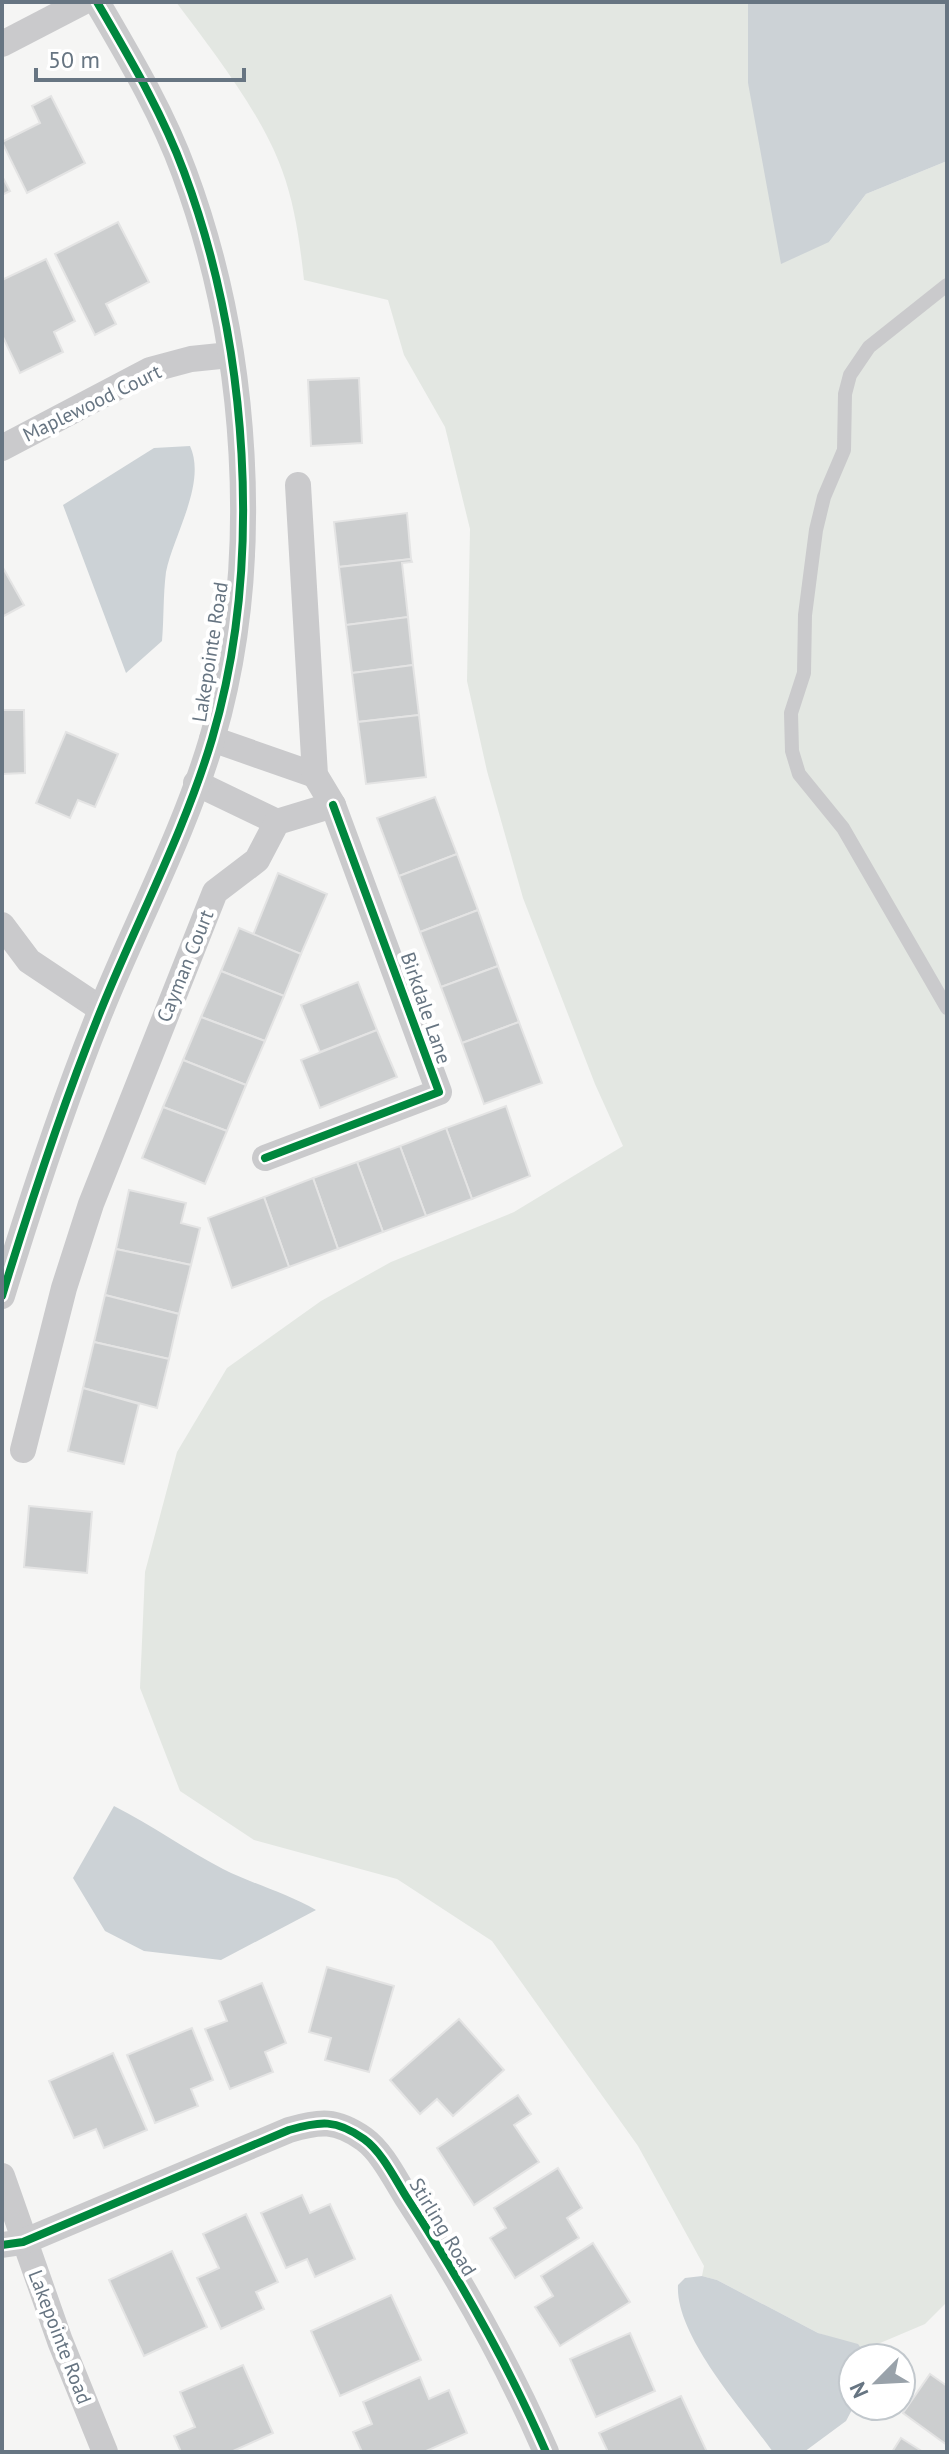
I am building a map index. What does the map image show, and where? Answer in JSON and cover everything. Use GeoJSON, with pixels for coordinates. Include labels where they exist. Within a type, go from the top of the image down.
{"type":"FeatureCollection","features":[{"type":"Feature","properties":{"kind":"street"},"geometry":{"type":"LineString","coordinates":[[2,44],[83,2]]}},
{"type":"Feature","properties":{"kind":"street","name":"Lakepointe Road"},"geometry":{"type":"LineString","coordinates":[[2,1296],[34,1189],[101,1009],[212,739],[235,623],[240,555],[243,485],[230,355],[203,231],[184,172],[151,96],[97,2]]}},
{"type":"Feature","properties":{"kind":"street","name":"Maplewood Court"},"geometry":{"type":"LineString","coordinates":[[2,448],[150,370],[191,359],[230,355]]}},
{"type":"Feature","properties":{"kind":"street"},"geometry":{"type":"LineString","coordinates":[[196,783],[277,822],[333,805],[315,775],[298,485]]}},
{"type":"Feature","properties":{"kind":"street"},"geometry":{"type":"LineString","coordinates":[[212,739],[315,775]]}},
{"type":"Feature","properties":{"kind":"street","name":"Birkdale Lane"},"geometry":{"type":"LineString","coordinates":[[265,1158],[439,1092],[333,805]]}},
{"type":"Feature","properties":{"kind":"street","name":"Cayman Court"},"geometry":{"type":"LineString","coordinates":[[23,1450],[64,1288],[91,1204],[215,892],[257,860],[277,822]]}},
{"type":"Feature","properties":{"kind":"street"},"geometry":{"type":"LineString","coordinates":[[2,925],[29,961],[101,1009]]}},
{"type":"Feature","properties":{"kind":"street","name":"Stirling Road"},"geometry":{"type":"LineString","coordinates":[[12,2244],[289,2130],[319,2121],[341,2126],[366,2140],[432,2236],[486,2332],[546,2452]]}},
{"type":"Feature","properties":{"kind":"street","name":"Lakepointe Road"},"geometry":{"type":"LineString","coordinates":[[2,2176],[12,2244],[105,2452]]}},
{"type":"Feature","properties":{"kind":"lane"},"geometry":{"type":"LineString","coordinates":[[947,285],[869,347],[850,375],[845,394],[844,450],[824,497],[816,530],[805,615],[804,673],[794,702],[791,725],[794,762],[799,774],[843,828],[947,1008]]}},
{"type":"Feature","properties":{"kind":"shaded area"},"geometry":{"type":"Polygon","coordinates":[[[176,2],[748,2],[748,83],[829,242],[866,194],[947,161],[947,2302],[925,2324],[883,2342],[845,2342],[818,2333],[717,2280],[702,2276],[704,2266],[638,2146],[492,1941],[397,1879],[254,1840],[180,1791],[140,1688],[145,1572],[177,1452],[227,1368],[321,1301],[391,1262],[514,1212],[623,1146],[595,1084],[523,898],[487,771],[467,681],[470,529],[445,427],[404,355],[388,300],[304,280],[294,211],[273,149],[235,83],[176,2]]]}},
{"type":"Feature","properties":{"kind":"shaded area"},"geometry":{"type":"Polygon","coordinates":[[[748,2],[947,3],[947,161],[866,194],[829,242],[781,264],[748,83],[748,2]]]}},
{"type":"Feature","properties":{"kind":"shaded area"},"geometry":{"type":"Polygon","coordinates":[[[190,446],[194,461],[192,493],[166,572],[162,641],[126,673],[63,505],[154,448],[190,446]]]}},
{"type":"Feature","properties":{"kind":"shaded area"},"geometry":{"type":"Polygon","coordinates":[[[114,1806],[223,1869],[316,1910],[221,1960],[144,1951],[105,1931],[73,1878],[114,1806]]]}},
{"type":"Feature","properties":{"kind":"shaded area"},"geometry":{"type":"Polygon","coordinates":[[[702,2276],[717,2280],[818,2333],[851,2342],[837,2342],[837,2422],[845,2422],[804,2452],[773,2452],[698,2348],[680,2305],[678,2285],[685,2278],[702,2276]]]}},
{"type":"Feature","properties":{"kind":"building"},"geometry":{"type":"Polygon","coordinates":[[[51,96],[85,163],[27,193],[2,142],[40,123],[32,106],[51,96]]]}},
{"type":"Feature","properties":{"kind":"building"},"geometry":{"type":"Polygon","coordinates":[[[2,176],[10,191],[2,195],[2,176]]]}},
{"type":"Feature","properties":{"kind":"building"},"geometry":{"type":"Polygon","coordinates":[[[118,222],[149,282],[106,304],[116,324],[95,335],[55,254],[118,222]]]}},
{"type":"Feature","properties":{"kind":"building"},"geometry":{"type":"Polygon","coordinates":[[[46,259],[75,321],[54,332],[63,352],[20,373],[2,335],[2,280],[46,259]]]}},
{"type":"Feature","properties":{"kind":"building"},"geometry":{"type":"Polygon","coordinates":[[[359,378],[362,443],[311,446],[308,380],[359,378]]]}},
{"type":"Feature","properties":{"kind":"building"},"geometry":{"type":"Polygon","coordinates":[[[407,513],[411,559],[339,567],[334,522],[407,513]]]}},
{"type":"Feature","properties":{"kind":"building"},"geometry":{"type":"Polygon","coordinates":[[[411,559],[412,562],[402,563],[408,617],[346,625],[339,567],[411,559]]]}},
{"type":"Feature","properties":{"kind":"building"},"geometry":{"type":"Polygon","coordinates":[[[2,566],[24,605],[2,617],[2,566]]]}},
{"type":"Feature","properties":{"kind":"building"},"geometry":{"type":"Polygon","coordinates":[[[408,617],[413,665],[352,673],[346,625],[408,617]]]}},
{"type":"Feature","properties":{"kind":"building"},"geometry":{"type":"Polygon","coordinates":[[[413,665],[419,715],[358,722],[352,673],[413,665]]]}},
{"type":"Feature","properties":{"kind":"building"},"geometry":{"type":"Polygon","coordinates":[[[2,710],[24,710],[25,773],[2,774],[2,710]]]}},
{"type":"Feature","properties":{"kind":"building"},"geometry":{"type":"Polygon","coordinates":[[[419,715],[426,777],[366,784],[358,722],[419,715]]]}},
{"type":"Feature","properties":{"kind":"building"},"geometry":{"type":"Polygon","coordinates":[[[66,732],[118,754],[95,807],[78,800],[70,818],[36,803],[66,732]]]}},
{"type":"Feature","properties":{"kind":"building"},"geometry":{"type":"Polygon","coordinates":[[[435,797],[457,854],[399,876],[377,818],[435,797]]]}},
{"type":"Feature","properties":{"kind":"building"},"geometry":{"type":"Polygon","coordinates":[[[457,854],[478,910],[420,932],[399,876],[457,854]]]}},
{"type":"Feature","properties":{"kind":"building"},"geometry":{"type":"Polygon","coordinates":[[[278,873],[327,894],[301,954],[253,935],[278,873]]]}},
{"type":"Feature","properties":{"kind":"building"},"geometry":{"type":"Polygon","coordinates":[[[478,910],[498,966],[441,987],[420,932],[478,910]]]}},
{"type":"Feature","properties":{"kind":"building"},"geometry":{"type":"Polygon","coordinates":[[[239,928],[301,954],[284,996],[221,971],[239,928]]]}},
{"type":"Feature","properties":{"kind":"building"},"geometry":{"type":"Polygon","coordinates":[[[498,966],[519,1022],[462,1043],[441,987],[498,966]]]}},
{"type":"Feature","properties":{"kind":"building"},"geometry":{"type":"Polygon","coordinates":[[[221,971],[284,996],[265,1041],[201,1017],[221,971]]]}},
{"type":"Feature","properties":{"kind":"building"},"geometry":{"type":"Polygon","coordinates":[[[358,982],[377,1030],[320,1052],[301,1005],[358,982]]]}},
{"type":"Feature","properties":{"kind":"building"},"geometry":{"type":"Polygon","coordinates":[[[201,1017],[265,1041],[246,1085],[183,1060],[201,1017]]]}},
{"type":"Feature","properties":{"kind":"building"},"geometry":{"type":"Polygon","coordinates":[[[519,1022],[542,1083],[484,1104],[462,1043],[519,1022]]]}},
{"type":"Feature","properties":{"kind":"building"},"geometry":{"type":"Polygon","coordinates":[[[377,1030],[397,1077],[320,1108],[301,1060],[377,1030]]]}},
{"type":"Feature","properties":{"kind":"building"},"geometry":{"type":"Polygon","coordinates":[[[183,1060],[246,1085],[227,1131],[163,1107],[183,1060]]]}},
{"type":"Feature","properties":{"kind":"building"},"geometry":{"type":"Polygon","coordinates":[[[506,1106],[530,1176],[472,1199],[446,1128],[506,1106]]]}},
{"type":"Feature","properties":{"kind":"building"},"geometry":{"type":"Polygon","coordinates":[[[163,1107],[227,1131],[205,1184],[142,1158],[163,1107]]]}},
{"type":"Feature","properties":{"kind":"building"},"geometry":{"type":"Polygon","coordinates":[[[446,1128],[472,1199],[426,1216],[400,1146],[446,1128]]]}},
{"type":"Feature","properties":{"kind":"building"},"geometry":{"type":"Polygon","coordinates":[[[400,1146],[426,1216],[383,1232],[357,1162],[400,1146]]]}},
{"type":"Feature","properties":{"kind":"building"},"geometry":{"type":"Polygon","coordinates":[[[357,1162],[383,1232],[338,1249],[313,1178],[357,1162]]]}},
{"type":"Feature","properties":{"kind":"building"},"geometry":{"type":"Polygon","coordinates":[[[313,1178],[338,1249],[289,1267],[264,1197],[313,1178]]]}},
{"type":"Feature","properties":{"kind":"building"},"geometry":{"type":"Polygon","coordinates":[[[129,1190],[186,1203],[181,1223],[200,1228],[191,1265],[116,1249],[129,1190]]]}},
{"type":"Feature","properties":{"kind":"building"},"geometry":{"type":"Polygon","coordinates":[[[264,1197],[289,1267],[232,1288],[208,1218],[264,1197]]]}},
{"type":"Feature","properties":{"kind":"building"},"geometry":{"type":"Polygon","coordinates":[[[116,1249],[191,1265],[179,1314],[105,1295],[116,1249]]]}},
{"type":"Feature","properties":{"kind":"building"},"geometry":{"type":"Polygon","coordinates":[[[105,1295],[179,1314],[169,1359],[94,1342],[105,1295]]]}},
{"type":"Feature","properties":{"kind":"building"},"geometry":{"type":"Polygon","coordinates":[[[94,1342],[169,1359],[157,1408],[83,1388],[94,1342]]]}},
{"type":"Feature","properties":{"kind":"building"},"geometry":{"type":"Polygon","coordinates":[[[83,1388],[139,1404],[124,1464],[68,1451],[83,1388]]]}},
{"type":"Feature","properties":{"kind":"building"},"geometry":{"type":"Polygon","coordinates":[[[29,1506],[92,1512],[87,1573],[24,1567],[29,1506]]]}},
{"type":"Feature","properties":{"kind":"building"},"geometry":{"type":"Polygon","coordinates":[[[327,1967],[394,1986],[369,2072],[325,2060],[331,2038],[309,2032],[327,1967]]]}},
{"type":"Feature","properties":{"kind":"building"},"geometry":{"type":"Polygon","coordinates":[[[262,1983],[286,2043],[265,2052],[273,2072],[230,2089],[205,2029],[227,2021],[219,2001],[262,1983]]]}},
{"type":"Feature","properties":{"kind":"building"},"geometry":{"type":"Polygon","coordinates":[[[459,2019],[504,2070],[453,2116],[437,2099],[420,2114],[390,2080],[459,2019]]]}},
{"type":"Feature","properties":{"kind":"building"},"geometry":{"type":"Polygon","coordinates":[[[192,2028],[213,2080],[191,2089],[198,2106],[155,2123],[127,2055],[192,2028]]]}},
{"type":"Feature","properties":{"kind":"building"},"geometry":{"type":"Polygon","coordinates":[[[113,2053],[147,2130],[104,2148],[96,2129],[74,2138],[49,2081],[113,2053]]]}},
{"type":"Feature","properties":{"kind":"building"},"geometry":{"type":"Polygon","coordinates":[[[518,2095],[531,2114],[514,2125],[539,2162],[474,2205],[437,2148],[518,2095]]]}},
{"type":"Feature","properties":{"kind":"building"},"geometry":{"type":"Polygon","coordinates":[[[558,2168],[582,2208],[567,2218],[579,2238],[515,2278],[490,2238],[506,2228],[494,2208],[558,2168]]]}},
{"type":"Feature","properties":{"kind":"building"},"geometry":{"type":"Polygon","coordinates":[[[302,2195],[310,2213],[330,2204],[355,2259],[315,2277],[307,2259],[286,2268],[261,2213],[302,2195]]]}},
{"type":"Feature","properties":{"kind":"building"},"geometry":{"type":"Polygon","coordinates":[[[246,2214],[278,2282],[256,2292],[264,2309],[221,2329],[197,2278],[219,2268],[203,2234],[246,2214]]]}},
{"type":"Feature","properties":{"kind":"building"},"geometry":{"type":"Polygon","coordinates":[[[593,2243],[630,2302],[560,2346],[535,2307],[553,2296],[541,2276],[593,2243]]]}},
{"type":"Feature","properties":{"kind":"building"},"geometry":{"type":"Polygon","coordinates":[[[172,2251],[207,2327],[144,2356],[109,2280],[172,2251]]]}},
{"type":"Feature","properties":{"kind":"building"},"geometry":{"type":"Polygon","coordinates":[[[391,2295],[421,2360],[340,2396],[311,2331],[391,2295]]]}},
{"type":"Feature","properties":{"kind":"building"},"geometry":{"type":"Polygon","coordinates":[[[630,2333],[655,2391],[596,2417],[570,2359],[630,2333]]]}},
{"type":"Feature","properties":{"kind":"building"},"geometry":{"type":"Polygon","coordinates":[[[243,2365],[273,2433],[231,2452],[181,2452],[174,2436],[195,2427],[180,2392],[243,2365]]]}},
{"type":"Feature","properties":{"kind":"building"},"geometry":{"type":"Polygon","coordinates":[[[930,2374],[947,2386],[947,2445],[915,2422],[917,2393],[930,2374]]]}},
{"type":"Feature","properties":{"kind":"building"},"geometry":{"type":"Polygon","coordinates":[[[420,2377],[429,2399],[449,2390],[467,2433],[424,2452],[362,2452],[353,2432],[372,2424],[363,2402],[420,2377]]]}},
{"type":"Feature","properties":{"kind":"building"},"geometry":{"type":"Polygon","coordinates":[[[681,2396],[707,2452],[608,2452],[599,2433],[681,2396]]]}},
{"type":"Feature","properties":{"kind":"building"},"geometry":{"type":"Polygon","coordinates":[[[901,2438],[923,2452],[892,2452],[901,2438]]]}},
{"type":"Feature","properties":{"kind":"cycle path"},"geometry":{"type":"LineString","coordinates":[[2,1296],[75,1077],[201,773],[228,671],[239,600],[243,527],[242,454],[235,380],[223,308],[206,238],[166,128],[97,2]]}},
{"type":"Feature","properties":{"kind":"cycle path"},"geometry":{"type":"LineString","coordinates":[[265,1158],[439,1092],[333,805]]}},
{"type":"Feature","properties":{"kind":"cycle path"},"geometry":{"type":"LineString","coordinates":[[2,2245],[23,2242],[289,2130],[319,2124],[345,2128],[364,2139],[388,2166],[464,2290],[546,2452]]}}]}
